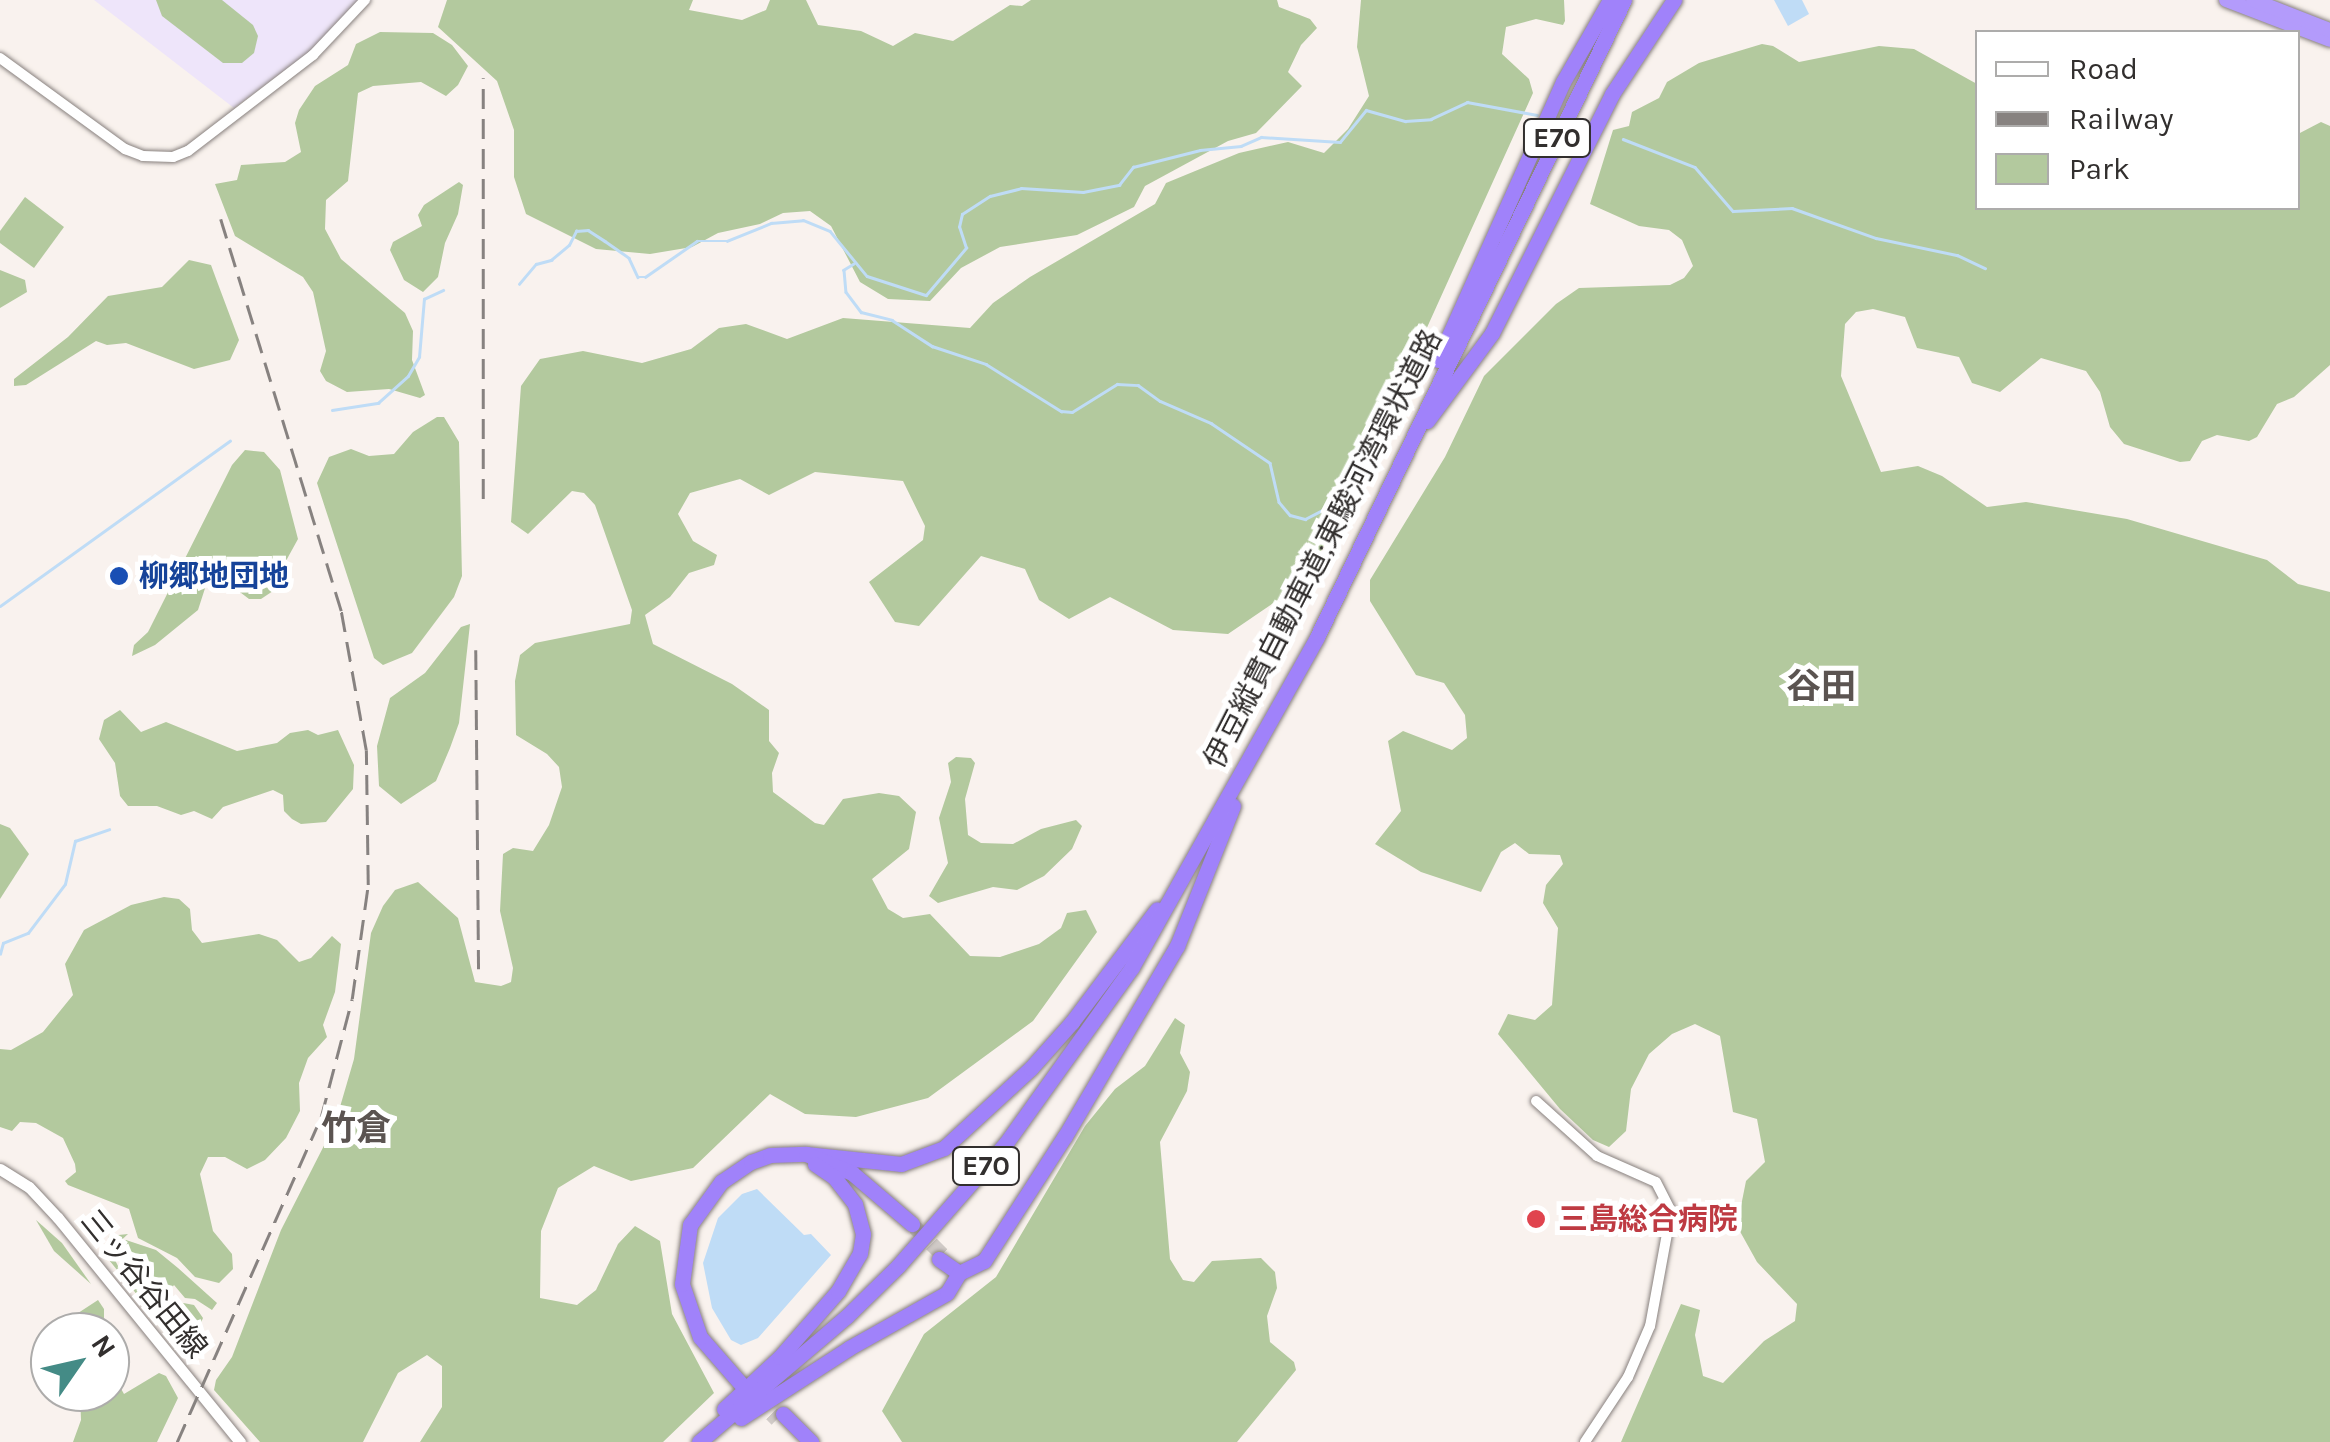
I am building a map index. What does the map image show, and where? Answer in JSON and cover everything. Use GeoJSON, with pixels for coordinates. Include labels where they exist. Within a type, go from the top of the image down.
{"type":"FeatureCollection","features":[{"type":"Feature","properties":{"kind":"highway"},"geometry":{"type":"LineString","coordinates":[[1483,272],[1576,54],[1610,0]]}},
{"type":"Feature","properties":{"kind":"highway","name":"伊豆縦貫自動車道;東駿河湾環状道路"},"geometry":{"type":"LineString","coordinates":[[702,1442],[846,1318],[898,1266],[1006,1143],[1132,967],[1317,637],[1409,444],[1483,272],[1624,0]]}},
{"type":"Feature","properties":{"kind":"highway"},"geometry":{"type":"LineString","coordinates":[[1409,444],[1483,347],[1605,106],[1674,0]]}},
{"type":"Feature","properties":{"kind":"highway"},"geometry":{"type":"LineString","coordinates":[[2226,0],[2330,40]]}},
{"type":"Feature","properties":{"kind":"highway"},"geometry":{"type":"LineString","coordinates":[[2254,0],[2330,30]]}},
{"type":"Feature","properties":{"kind":"highway"},"geometry":{"type":"LineString","coordinates":[[702,1442],[850,1348],[946,1293],[959,1272],[984,1261],[1150,996],[1177,946],[1246,769]]}},
{"type":"Feature","properties":{"kind":"highway"},"geometry":{"type":"LineString","coordinates":[[744,1381],[714,1356],[691,1319],[682,1284],[685,1242],[700,1206],[731,1174],[770,1156],[901,1164],[944,1148],[966,1132],[1072,1022],[1208,836]]}},
{"type":"Feature","properties":{"kind":"highway"},"geometry":{"type":"LineString","coordinates":[[811,1159],[852,1173],[910,1226]]}},
{"type":"Feature","properties":{"kind":"highway"},"geometry":{"type":"LineString","coordinates":[[687,1442],[780,1357],[852,1270],[860,1253],[861,1219],[846,1190],[811,1159]]}},
{"type":"Feature","properties":{"kind":"highway"},"geometry":{"type":"LineString","coordinates":[[942,1257],[959,1272]]}},
{"type":"Feature","properties":{"kind":"highway"},"geometry":{"type":"LineString","coordinates":[[800,1442],[780,1417],[810,1442]]}},
{"type":"Feature","properties":{"kind":"main road","name":"三ッ谷谷田線"},"geometry":{"type":"LineString","coordinates":[[0,1169],[29,1187],[58,1218],[240,1442]]}},
{"type":"Feature","properties":{"kind":"street"},"geometry":{"type":"LineString","coordinates":[[0,58],[125,150],[143,156],[173,157],[188,151],[313,55],[365,0]]}},
{"type":"Feature","properties":{"kind":"street"},"geometry":{"type":"LineString","coordinates":[[1536,1101],[1598,1156],[1656,1182],[1671,1212],[1650,1326],[1628,1376],[1585,1442]]}},
{"type":"Feature","properties":{"kind":"shaded area"},"geometry":{"type":"Polygon","coordinates":[[[94,0],[360,0],[316,47],[234,108],[94,0]]]}},
{"type":"Feature","properties":{"kind":"green space"},"geometry":{"type":"Polygon","coordinates":[[[156,0],[222,0],[253,25],[258,36],[254,53],[242,63],[223,63],[162,16],[156,0]]]}},
{"type":"Feature","properties":{"kind":"green space"},"geometry":{"type":"Polygon","coordinates":[[[447,0],[693,0],[689,10],[742,20],[766,10],[770,0],[806,0],[818,25],[861,31],[893,46],[915,33],[953,41],[1010,5],[1022,6],[1031,0],[1277,0],[1279,7],[1310,19],[1317,28],[1301,45],[1288,72],[1302,86],[1256,133],[1228,141],[1145,186],[1134,207],[1077,235],[1000,247],[961,268],[930,301],[888,299],[860,282],[831,226],[810,211],[783,213],[760,224],[718,233],[692,247],[650,254],[596,249],[526,214],[514,177],[514,130],[497,81],[438,27],[447,0]]]}},
{"type":"Feature","properties":{"kind":"green space"},"geometry":{"type":"Polygon","coordinates":[[[1361,0],[1564,0],[1565,21],[1563,25],[1536,19],[1506,27],[1502,54],[1529,79],[1533,93],[1359,478],[1309,574],[1291,591],[1228,634],[1173,630],[1110,597],[1069,619],[1039,600],[1025,569],[981,556],[919,626],[895,622],[869,582],[923,540],[925,526],[903,481],[815,472],[769,495],[740,479],[690,493],[678,514],[693,541],[717,555],[714,565],[689,573],[670,597],[645,615],[653,644],[732,684],[769,710],[769,741],[779,753],[772,773],[773,792],[815,823],[824,825],[843,799],[879,793],[899,796],[916,812],[909,849],[872,879],[888,909],[903,918],[930,914],[970,956],[1000,957],[1039,944],[1061,928],[1067,913],[1086,910],[1097,932],[1033,1021],[928,1098],[856,1117],[805,1114],[770,1094],[693,1168],[631,1181],[594,1166],[558,1188],[541,1231],[540,1298],[577,1305],[596,1290],[618,1244],[635,1226],[660,1241],[672,1314],[714,1393],[663,1442],[420,1442],[442,1407],[442,1366],[427,1355],[398,1373],[363,1442],[260,1442],[214,1390],[216,1380],[232,1357],[281,1230],[335,1124],[354,1059],[371,933],[383,906],[395,890],[418,882],[458,918],[475,982],[501,986],[511,982],[513,968],[500,911],[503,854],[513,848],[533,851],[549,825],[562,787],[559,767],[547,754],[516,735],[515,681],[520,655],[535,643],[630,624],[632,610],[595,505],[584,493],[572,491],[528,534],[511,522],[521,386],[540,359],[583,351],[642,363],[691,349],[719,328],[746,324],[787,339],[843,318],[970,328],[993,303],[1030,277],[1155,204],[1166,183],[1239,153],[1288,142],[1324,153],[1348,129],[1369,96],[1357,47],[1361,0]]]}},
{"type":"Feature","properties":{"kind":"green space"},"geometry":{"type":"Polygon","coordinates":[[[380,32],[433,33],[452,45],[468,66],[458,85],[446,96],[421,82],[373,86],[358,93],[348,181],[326,200],[325,229],[341,259],[405,313],[413,331],[412,360],[425,395],[420,398],[389,389],[347,392],[326,381],[320,371],[326,351],[313,292],[303,277],[235,236],[215,184],[237,180],[241,165],[285,162],[301,152],[295,123],[299,110],[315,86],[348,65],[356,44],[380,32]]]}},
{"type":"Feature","properties":{"kind":"green space"},"geometry":{"type":"Polygon","coordinates":[[[1762,44],[1773,46],[1799,62],[1879,46],[1914,49],[1975,83],[1975,210],[2300,210],[2300,133],[2321,122],[2330,126],[2330,365],[2294,397],[2277,404],[2257,437],[2249,441],[2217,435],[2202,441],[2190,461],[2180,462],[2124,444],[2110,427],[2100,392],[2086,371],[2041,358],[2000,392],[1972,383],[1959,357],[1917,348],[1905,317],[1873,309],[1856,312],[1845,324],[1841,376],[1881,472],[1918,466],[1942,476],[1987,507],[2026,502],[2127,519],[2267,560],[2298,584],[2330,592],[2330,1442],[1621,1442],[1681,1304],[1700,1310],[1695,1335],[1703,1376],[1723,1383],[1764,1341],[1795,1321],[1797,1304],[1757,1262],[1737,1226],[1746,1181],[1765,1162],[1757,1119],[1733,1112],[1720,1036],[1695,1024],[1672,1034],[1649,1054],[1631,1089],[1626,1131],[1609,1147],[1593,1140],[1560,1109],[1498,1034],[1508,1014],[1535,1020],[1552,1005],[1558,928],[1543,903],[1546,885],[1563,864],[1560,855],[1529,854],[1515,843],[1501,852],[1481,892],[1421,872],[1375,844],[1401,811],[1388,741],[1403,731],[1452,750],[1467,738],[1465,715],[1444,683],[1416,675],[1370,601],[1370,580],[1445,457],[1484,376],[1556,304],[1579,288],[1670,285],[1684,278],[1693,266],[1682,240],[1669,230],[1639,226],[1590,204],[1613,130],[1629,126],[1632,112],[1659,98],[1667,82],[1699,63],[1762,44]]]}},
{"type":"Feature","properties":{"kind":"green space"},"geometry":{"type":"Polygon","coordinates":[[[459,182],[463,185],[458,214],[445,243],[438,277],[423,292],[404,280],[390,250],[393,242],[422,226],[418,215],[424,205],[459,182]]]}},
{"type":"Feature","properties":{"kind":"green space"},"geometry":{"type":"Polygon","coordinates":[[[25,197],[64,227],[34,268],[0,243],[0,231],[25,197]]]}},
{"type":"Feature","properties":{"kind":"green space"},"geometry":{"type":"Polygon","coordinates":[[[189,260],[211,265],[239,340],[230,360],[194,369],[126,343],[107,345],[96,341],[26,385],[14,386],[14,379],[68,337],[108,296],[162,287],[189,260]]]}},
{"type":"Feature","properties":{"kind":"green space"},"geometry":{"type":"Polygon","coordinates":[[[0,270],[25,280],[27,292],[0,308],[0,270]]]}},
{"type":"Feature","properties":{"kind":"green space"},"geometry":{"type":"Polygon","coordinates":[[[437,417],[444,417],[459,442],[462,576],[454,597],[412,653],[383,665],[374,658],[317,483],[329,457],[351,449],[369,456],[394,454],[413,432],[437,417]]]}},
{"type":"Feature","properties":{"kind":"green space"},"geometry":{"type":"Polygon","coordinates":[[[245,450],[264,452],[280,470],[298,539],[287,559],[288,581],[261,599],[249,599],[232,586],[208,579],[198,610],[155,645],[132,656],[134,645],[148,632],[232,465],[245,450]]]}},
{"type":"Feature","properties":{"kind":"green space"},"geometry":{"type":"Polygon","coordinates":[[[470,624],[459,723],[450,748],[436,781],[401,804],[379,786],[377,746],[390,698],[425,673],[461,627],[470,624]]]}},
{"type":"Feature","properties":{"kind":"green space"},"geometry":{"type":"Polygon","coordinates":[[[120,710],[141,732],[166,722],[237,751],[277,743],[290,733],[308,730],[318,735],[338,730],[354,765],[353,789],[326,822],[301,824],[284,811],[283,795],[273,790],[223,807],[212,819],[194,811],[181,815],[157,806],[128,806],[120,796],[115,763],[99,739],[104,720],[120,710]]]}},
{"type":"Feature","properties":{"kind":"green space"},"geometry":{"type":"Polygon","coordinates":[[[956,757],[971,758],[975,763],[965,799],[968,835],[981,843],[1013,844],[1041,829],[1076,820],[1082,826],[1072,849],[1044,876],[1017,890],[993,887],[938,903],[929,896],[948,863],[939,818],[951,782],[948,763],[956,757]]]}},
{"type":"Feature","properties":{"kind":"green space"},"geometry":{"type":"Polygon","coordinates":[[[0,824],[10,828],[29,854],[0,899],[0,824]]]}},
{"type":"Feature","properties":{"kind":"green space"},"geometry":{"type":"Polygon","coordinates":[[[164,897],[179,899],[190,909],[192,930],[202,943],[259,934],[277,940],[299,962],[311,958],[332,936],[341,944],[335,992],[323,1025],[327,1037],[308,1058],[299,1083],[300,1111],[286,1138],[265,1160],[247,1169],[225,1157],[208,1157],[200,1174],[213,1231],[232,1254],[233,1269],[219,1283],[195,1277],[177,1258],[138,1238],[129,1209],[68,1185],[65,1181],[76,1172],[63,1138],[36,1123],[20,1122],[12,1131],[0,1127],[0,1049],[11,1050],[43,1032],[73,995],[65,964],[84,930],[131,905],[164,897]]]}},
{"type":"Feature","properties":{"kind":"green space"},"geometry":{"type":"Polygon","coordinates":[[[1175,1018],[1185,1025],[1180,1053],[1190,1072],[1187,1091],[1160,1142],[1170,1259],[1183,1280],[1194,1282],[1212,1261],[1261,1258],[1275,1272],[1277,1288],[1267,1316],[1270,1342],[1294,1362],[1296,1370],[1237,1442],[902,1442],[882,1411],[924,1334],[996,1277],[1085,1126],[1115,1089],[1145,1066],[1175,1018]]]}},
{"type":"Feature","properties":{"kind":"green space"},"geometry":{"type":"Polygon","coordinates":[[[36,1220],[62,1243],[91,1284],[54,1251],[36,1220]]]}},
{"type":"Feature","properties":{"kind":"green space"},"geometry":{"type":"Polygon","coordinates":[[[128,1234],[115,1246],[113,1256],[118,1266],[130,1280],[162,1299],[194,1305],[203,1318],[194,1339],[197,1354],[184,1353],[105,1255],[109,1236],[128,1234]]]}},
{"type":"Feature","properties":{"kind":"green space"},"geometry":{"type":"Polygon","coordinates":[[[126,1240],[156,1250],[217,1303],[212,1310],[195,1299],[185,1298],[174,1285],[166,1296],[140,1282],[116,1252],[126,1240]]]}},
{"type":"Feature","properties":{"kind":"green space"},"geometry":{"type":"Polygon","coordinates":[[[98,1300],[104,1309],[104,1312],[80,1312],[98,1300]]]}},
{"type":"Feature","properties":{"kind":"green space"},"geometry":{"type":"Polygon","coordinates":[[[159,1373],[166,1376],[178,1398],[157,1442],[73,1442],[81,1412],[130,1412],[130,1390],[159,1373]]]}},
{"type":"Feature","properties":{"kind":"water"},"geometry":{"type":"Polygon","coordinates":[[[1774,0],[1802,0],[1809,14],[1788,26],[1774,0]]]}},
{"type":"Feature","properties":{"kind":"water"},"geometry":{"type":"Polygon","coordinates":[[[757,1189],[804,1235],[811,1234],[831,1255],[758,1338],[741,1345],[731,1340],[712,1308],[703,1263],[718,1218],[742,1194],[757,1189]]]}},
{"type":"Feature","properties":{"kind":"waterway"},"geometry":{"type":"LineString","coordinates":[[519,284],[536,264],[551,260],[569,245],[576,231],[588,230],[605,241],[629,258],[638,277],[645,277],[697,241],[727,241],[771,223],[803,220],[830,231],[867,276],[926,295],[966,248],[959,227],[962,214],[990,196],[1021,188],[1083,192],[1119,185],[1133,167],[1200,150],[1241,146],[1261,137],[1340,142],[1366,110],[1405,121],[1431,119],[1467,102],[1537,115]]}},
{"type":"Feature","properties":{"kind":"waterway"},"geometry":{"type":"LineString","coordinates":[[1623,139],[1695,167],[1733,211],[1792,208],[1876,238],[1957,255],[1985,268]]}},
{"type":"Feature","properties":{"kind":"waterway"},"geometry":{"type":"LineString","coordinates":[[854,264],[844,270],[846,292],[861,312],[892,320],[932,346],[986,364],[1061,411],[1072,412],[1117,384],[1138,385],[1160,401],[1211,423],[1270,463],[1279,502],[1290,515],[1305,519],[1323,510],[1345,510]]}},
{"type":"Feature","properties":{"kind":"waterway"},"geometry":{"type":"LineString","coordinates":[[332,410],[378,403],[408,376],[419,357],[424,299],[443,290]]}},
{"type":"Feature","properties":{"kind":"waterway"},"geometry":{"type":"LineString","coordinates":[[0,606],[230,441]]}},
{"type":"Feature","properties":{"kind":"waterway"},"geometry":{"type":"LineString","coordinates":[[0,954],[3,943],[28,933],[65,884],[75,841],[109,829]]}},
{"type":"Feature","properties":{"kind":"tunnel"},"geometry":{"type":"LineString","coordinates":[[915,1227],[944,1256]]}},
{"type":"Feature","properties":{"kind":"tunnel"},"geometry":{"type":"LineString","coordinates":[[755,1397],[777,1419]]}},
{"type":"Feature","properties":{"kind":"railway"},"geometry":{"type":"LineString","coordinates":[[483,78],[483,499]]}},
{"type":"Feature","properties":{"kind":"railway"},"geometry":{"type":"LineString","coordinates":[[177,1442],[321,1117],[352,999],[368,885],[366,750],[341,611],[219,215]]}},
{"type":"Feature","properties":{"kind":"railway"},"geometry":{"type":"LineString","coordinates":[[476,650],[479,969]]}},
{"type":"Feature","properties":{"kind":"place","name":"柳郷地団地"},"geometry":{"type":"Point","coordinates":[119,576]}},
{"type":"Feature","properties":{"kind":"place","name":"三島総合病院"},"geometry":{"type":"Point","coordinates":[1536,1219]}},
{"type":"Feature","properties":{"kind":"district","name":"谷田"},"geometry":{"type":"Point","coordinates":[1821,687]}},
{"type":"Feature","properties":{"kind":"district","name":"竹倉"},"geometry":{"type":"Point","coordinates":[356,1129]}}]}
